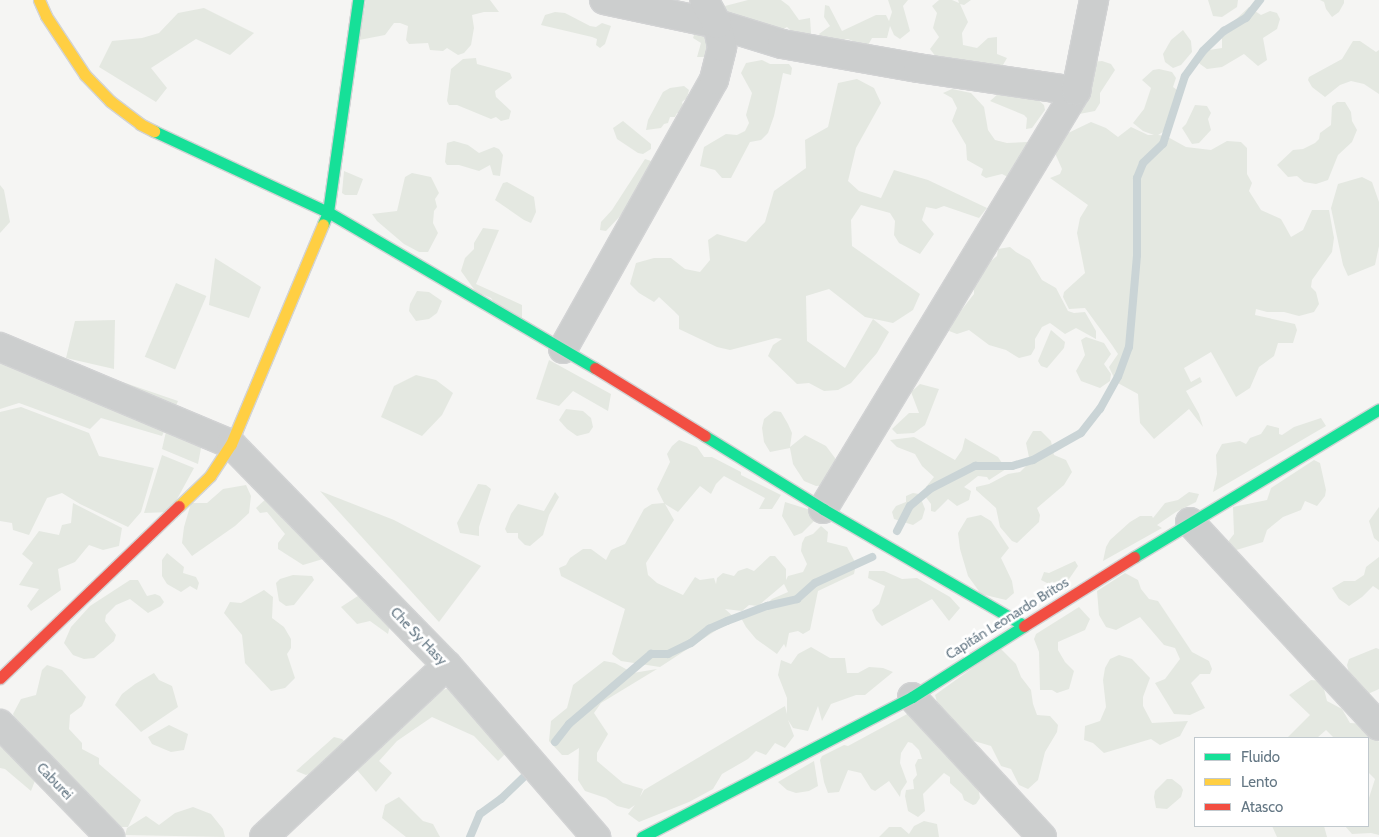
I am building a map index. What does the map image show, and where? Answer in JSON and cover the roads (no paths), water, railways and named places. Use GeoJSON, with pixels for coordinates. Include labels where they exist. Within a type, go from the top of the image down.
{"type":"FeatureCollection","features":[{"type":"Feature","properties":{"kind":"street"},"geometry":{"type":"LineString","coordinates":[[39,0],[46,16],[85,75],[110,101],[140,124],[328,212],[563,349],[823,509],[1023,626]]}},
{"type":"Feature","properties":{"kind":"street"},"geometry":{"type":"LineString","coordinates":[[0,678],[210,476],[231,444],[328,212],[358,0]]}},
{"type":"Feature","properties":{"kind":"street"},"geometry":{"type":"LineString","coordinates":[[604,0],[716,24],[782,44],[918,68],[1076,91]]}},
{"type":"Feature","properties":{"kind":"street"},"geometry":{"type":"LineString","coordinates":[[563,349],[714,80],[722,47],[716,24],[704,0]]}},
{"type":"Feature","properties":{"kind":"street"},"geometry":{"type":"LineString","coordinates":[[823,509],[1076,91],[1094,0]]}},
{"type":"Feature","properties":{"kind":"street"},"geometry":{"type":"LineString","coordinates":[[0,347],[231,444]]}},
{"type":"Feature","properties":{"kind":"street","name":"Capitán Leonardo Britos"},"geometry":{"type":"LineString","coordinates":[[642,837],[912,697],[1190,522],[1379,409]]}},
{"type":"Feature","properties":{"kind":"street","name":"Che Sy Hasy"},"geometry":{"type":"LineString","coordinates":[[231,444],[447,665],[596,837]]}},
{"type":"Feature","properties":{"kind":"street"},"geometry":{"type":"LineString","coordinates":[[1190,522],[1379,726]]}},
{"type":"Feature","properties":{"kind":"street"},"geometry":{"type":"LineString","coordinates":[[264,837],[447,665]]}},
{"type":"Feature","properties":{"kind":"street"},"geometry":{"type":"LineString","coordinates":[[912,697],[1042,837]]}},
{"type":"Feature","properties":{"kind":"street","name":"Caburei"},"geometry":{"type":"LineString","coordinates":[[0,724],[110,837]]}},
{"type":"Feature","properties":{"kind":"waterway"},"geometry":{"type":"LineString","coordinates":[[897,531],[910,506],[930,489],[975,466],[1012,466],[1033,460],[1081,433],[1100,409],[1118,377],[1129,347],[1137,255],[1137,178],[1143,163],[1163,144],[1185,76],[1203,51],[1224,31],[1246,18],[1260,0]]}},
{"type":"Feature","properties":{"kind":"waterway"},"geometry":{"type":"LineString","coordinates":[[555,742],[569,724],[651,654],[668,654],[691,643],[709,629],[727,621],[767,606],[797,599],[815,583],[872,557]]}},
{"type":"Feature","properties":{"kind":"waterway"},"geometry":{"type":"LineString","coordinates":[[470,837],[480,814],[501,799],[531,770]]}}]}
